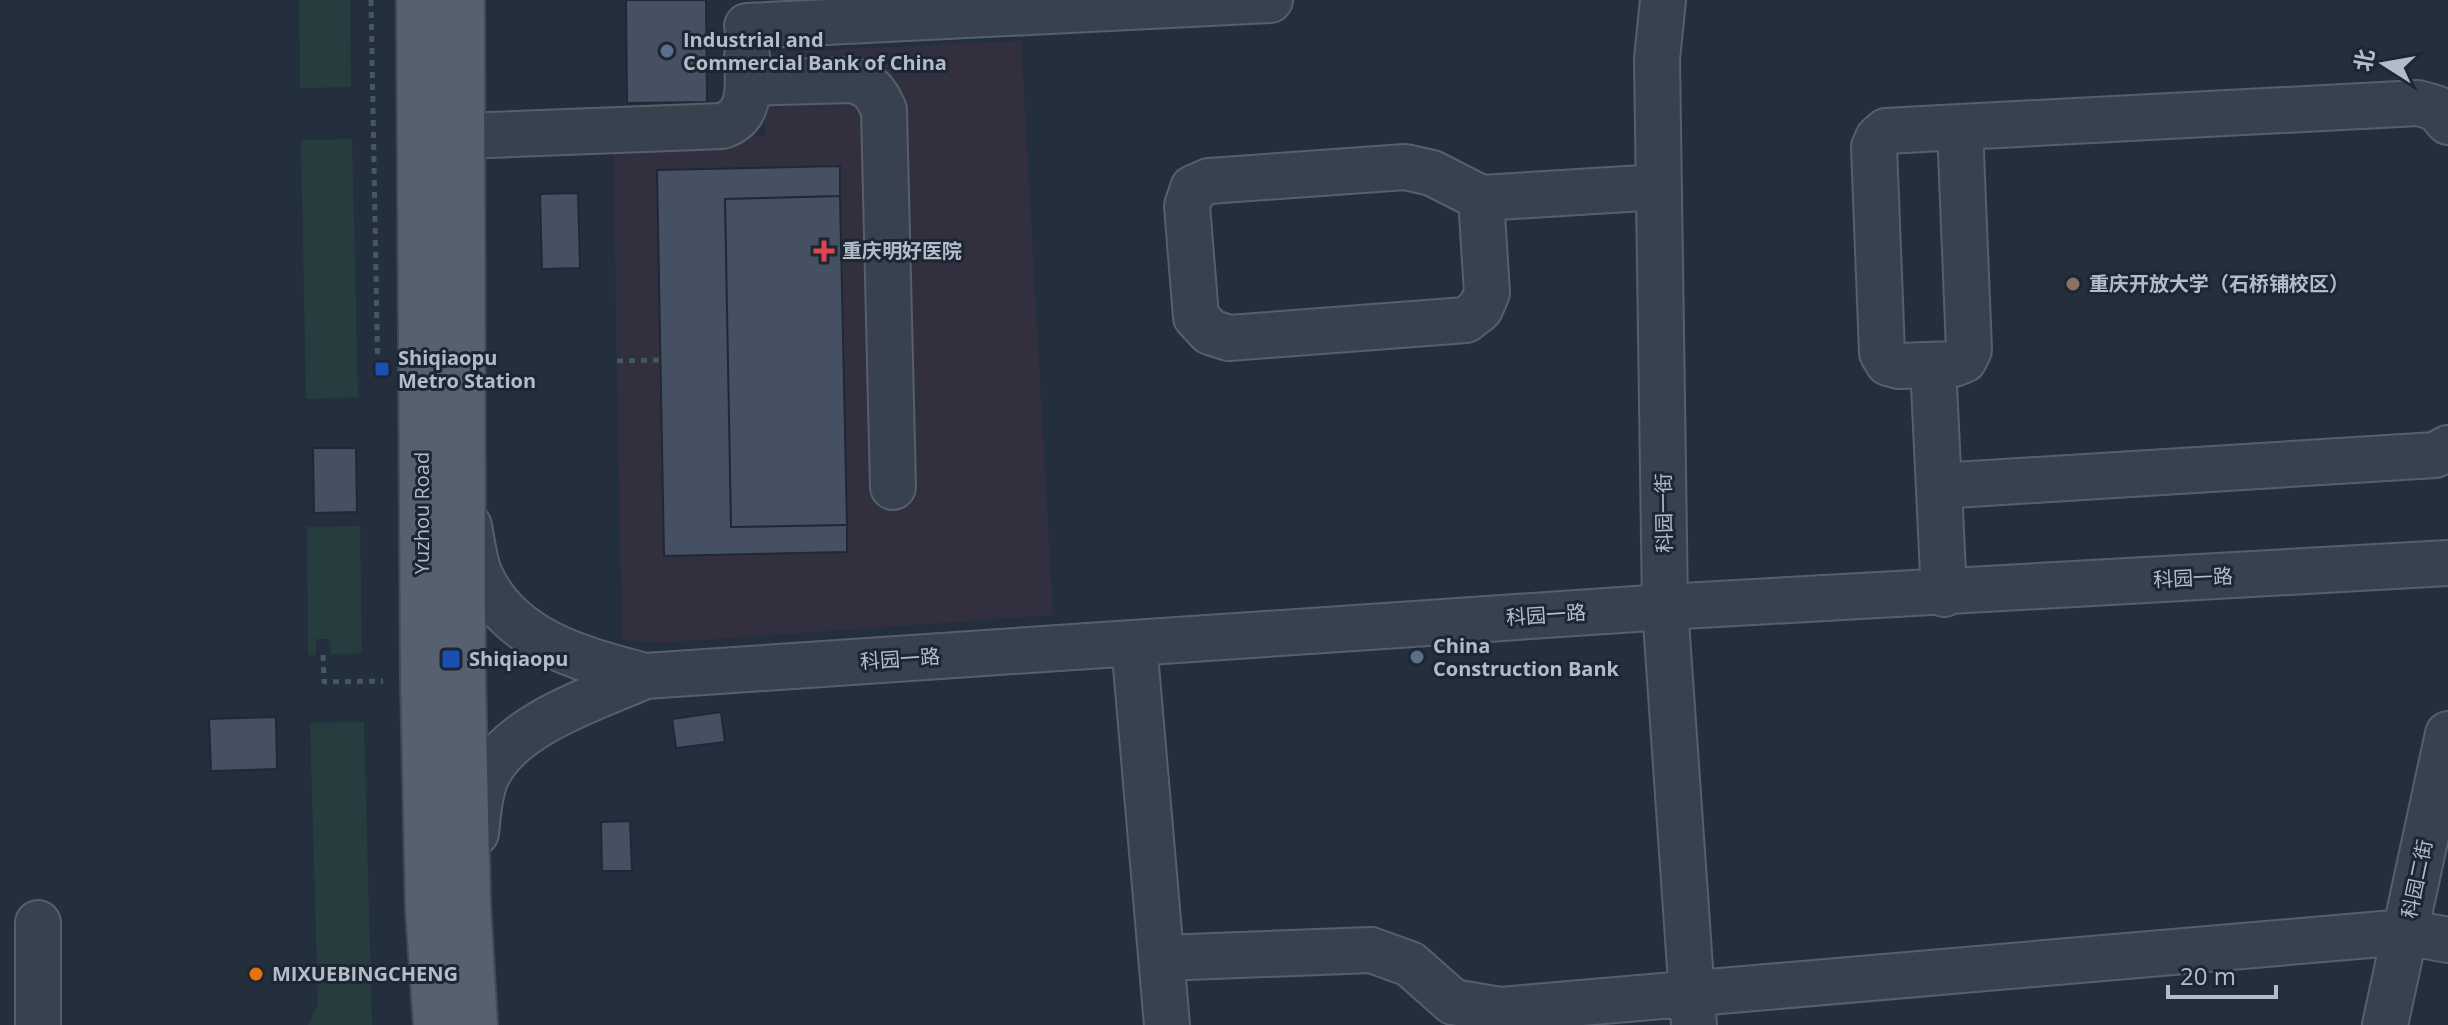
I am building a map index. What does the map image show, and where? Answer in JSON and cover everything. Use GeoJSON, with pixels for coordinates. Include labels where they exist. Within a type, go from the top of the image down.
{"type":"FeatureCollection","features":[{"type":"Feature","properties":{"kind":"main road","name":"Yuzhou Road"},"geometry":{"type":"LineString","coordinates":[[419,0],[423,695],[428,910],[436,1025]]}},
{"type":"Feature","properties":{"kind":"main road"},"geometry":{"type":"LineString","coordinates":[[462,0],[463,678],[468,904],[475,1025]]}},
{"type":"Feature","properties":{"kind":"street"},"geometry":{"type":"LineString","coordinates":[[463,136],[722,126],[742,114],[747,102],[747,13],[1270,0]]}},
{"type":"Feature","properties":{"kind":"street","name":"科园一街"},"geometry":{"type":"LineString","coordinates":[[1663,0],[1657,59],[1665,607],[1693,1009]]}},
{"type":"Feature","properties":{"kind":"street"},"geometry":{"type":"LineString","coordinates":[[748,83],[850,80],[865,83],[876,93],[884,110],[893,487]]}},
{"type":"Feature","properties":{"kind":"street"},"geometry":{"type":"LineString","coordinates":[[1960,127],[1969,350],[1964,360],[1954,364],[1899,366],[1888,363],[1882,353],[1874,147],[1886,131],[1960,127],[2418,103],[2436,108],[2448,122]]}},
{"type":"Feature","properties":{"kind":"street"},"geometry":{"type":"LineString","coordinates":[[1481,198],[1487,293],[1480,309],[1466,320],[1229,338],[1210,332],[1196,317],[1187,206],[1193,188],[1209,181],[1405,167],[1432,173],[1481,198],[1659,187]]}},
{"type":"Feature","properties":{"kind":"street"},"geometry":{"type":"LineString","coordinates":[[1933,365],[1944,594]]}},
{"type":"Feature","properties":{"kind":"street"},"geometry":{"type":"LineString","coordinates":[[1939,486],[2435,455],[2448,448]]}},
{"type":"Feature","properties":{"kind":"street"},"geometry":{"type":"LineString","coordinates":[[465,511],[480,575],[505,611],[533,635],[570,656],[645,676]]}},
{"type":"Feature","properties":{"kind":"street","name":"科园一路"},"geometry":{"type":"LineString","coordinates":[[645,676],[1665,607],[1944,594],[2448,563]]}},
{"type":"Feature","properties":{"kind":"street"},"geometry":{"type":"LineString","coordinates":[[1134,643],[1167,1025]]}},
{"type":"Feature","properties":{"kind":"street"},"geometry":{"type":"LineString","coordinates":[[468,904],[486,778],[505,749],[543,722],[645,676]]}},
{"type":"Feature","properties":{"kind":"street","name":"科园二街"},"geometry":{"type":"LineString","coordinates":[[2385,1025],[2448,734]]}},
{"type":"Feature","properties":{"kind":"street"},"geometry":{"type":"LineString","coordinates":[[38,923],[38,1025]]}},
{"type":"Feature","properties":{"kind":"street"},"geometry":{"type":"LineString","coordinates":[[1162,958],[1371,950],[1410,964],[1453,1002],[1500,1010],[1693,1009],[2405,932],[2448,940]]}},
{"type":"Feature","properties":{"kind":"path"},"geometry":{"type":"LineString","coordinates":[[617,361],[661,360]]}},
{"type":"Feature","properties":{"kind":"path"},"geometry":{"type":"LineString","coordinates":[[323,655],[324,682],[383,681]]}},
{"type":"Feature","properties":{"kind":"shaded area","name":"重庆明好医院"},"geometry":{"type":"Polygon","coordinates":[[[1021,41],[1053,615],[659,643],[622,640],[613,141],[765,136],[763,53],[1021,41]]]}},
{"type":"Feature","properties":{"kind":"green space"},"geometry":{"type":"Polygon","coordinates":[[[299,0],[350,0],[351,87],[300,88],[299,0]]]}},
{"type":"Feature","properties":{"kind":"green space"},"geometry":{"type":"Polygon","coordinates":[[[352,139],[358,397],[306,399],[301,140],[352,139]]]}},
{"type":"Feature","properties":{"kind":"green space"},"geometry":{"type":"Polygon","coordinates":[[[360,526],[362,653],[331,654],[330,639],[316,639],[316,655],[308,655],[307,527],[360,526]]]}},
{"type":"Feature","properties":{"kind":"green space"},"geometry":{"type":"Polygon","coordinates":[[[364,722],[372,1025],[308,1025],[318,1005],[310,723],[364,722]]]}},
{"type":"Feature","properties":{"kind":"building","name":"Industrial and Commercial Bank of China"},"geometry":{"type":"Polygon","coordinates":[[[626,0],[706,0],[707,102],[627,103],[626,0]]]}},
{"type":"Feature","properties":{"kind":"building"},"geometry":{"type":"Polygon","coordinates":[[[840,166],[840,196],[725,199],[731,527],[847,525],[847,552],[664,556],[657,170],[840,166]]]}},
{"type":"Feature","properties":{"kind":"building"},"geometry":{"type":"Polygon","coordinates":[[[578,193],[580,268],[542,269],[540,194],[578,193]]]}},
{"type":"Feature","properties":{"kind":"building"},"geometry":{"type":"Polygon","coordinates":[[[840,196],[847,525],[731,527],[725,199],[840,196]]]}},
{"type":"Feature","properties":{"kind":"building"},"geometry":{"type":"Polygon","coordinates":[[[313,448],[356,448],[357,512],[314,513],[313,448]]]}},
{"type":"Feature","properties":{"kind":"building"},"geometry":{"type":"Polygon","coordinates":[[[721,712],[725,742],[676,748],[672,719],[721,712]]]}},
{"type":"Feature","properties":{"kind":"building"},"geometry":{"type":"Polygon","coordinates":[[[276,717],[277,769],[211,771],[209,719],[276,717]]]}},
{"type":"Feature","properties":{"kind":"building"},"geometry":{"type":"Polygon","coordinates":[[[630,821],[632,871],[602,871],[601,822],[630,821]]]}},
{"type":"Feature","properties":{"kind":"place","name":"Industrial and Commercial Bank of China"},"geometry":{"type":"Point","coordinates":[667,51]}},
{"type":"Feature","properties":{"kind":"place","name":"重庆明好医院"},"geometry":{"type":"Point","coordinates":[824,251]}},
{"type":"Feature","properties":{"kind":"place","name":"重庆开放大学（石桥铺校区）"},"geometry":{"type":"Point","coordinates":[2073,284]}},
{"type":"Feature","properties":{"kind":"place","name":"Shiqiaopu Metro Station"},"geometry":{"type":"Point","coordinates":[382,369]}},
{"type":"Feature","properties":{"kind":"place","name":"China Construction Bank"},"geometry":{"type":"Point","coordinates":[1417,657]}},
{"type":"Feature","properties":{"kind":"place","name":"Shiqiaopu"},"geometry":{"type":"Point","coordinates":[451,659]}},
{"type":"Feature","properties":{"kind":"place","name":"MIXUEBINGCHENG"},"geometry":{"type":"Point","coordinates":[256,974]}}]}
